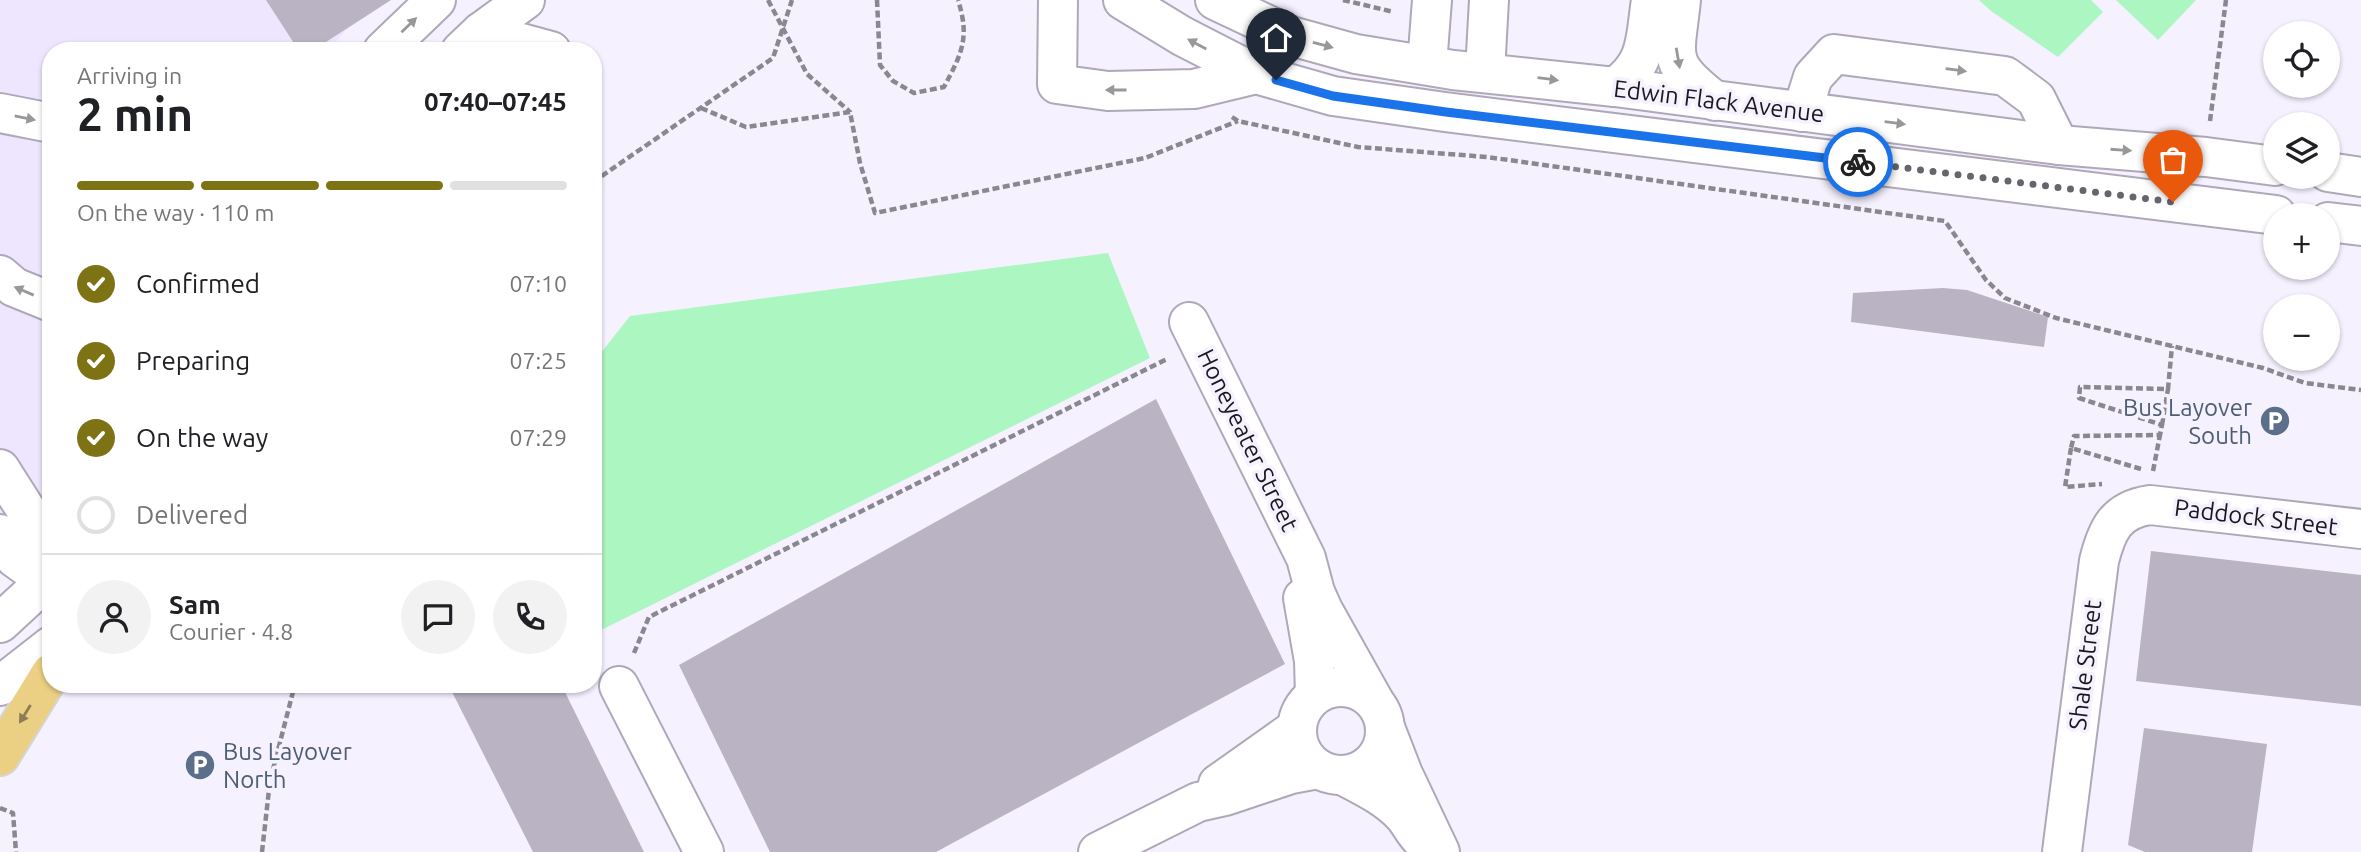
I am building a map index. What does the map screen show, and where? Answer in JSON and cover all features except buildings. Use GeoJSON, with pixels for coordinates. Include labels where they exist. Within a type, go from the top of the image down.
{"type":"FeatureCollection","features":[{"type":"Feature","properties":{"kind":"main road"},"geometry":{"type":"LineString","coordinates":[[0,756],[42,688]]}},
{"type":"Feature","properties":{"kind":"street"},"geometry":{"type":"LineString","coordinates":[[392,42],[436,0]]}},
{"type":"Feature","properties":{"kind":"street"},"geometry":{"type":"LineString","coordinates":[[471,41],[525,0]]}},
{"type":"Feature","properties":{"kind":"street"},"geometry":{"type":"LineString","coordinates":[[1058,0],[1057,84],[1108,91],[1194,89],[1256,74]]}},
{"type":"Feature","properties":{"kind":"street","name":"Edwin Flack Avenue"},"geometry":{"type":"LineString","coordinates":[[1123,0],[1182,36],[1256,74],[1333,96],[2263,213]]}},
{"type":"Feature","properties":{"kind":"street","name":"Edwin Flack Avenue"},"geometry":{"type":"LineString","coordinates":[[1216,0],[1291,36],[1356,54],[1455,69],[1615,87],[2059,145],[2263,164]]}},
{"type":"Feature","properties":{"kind":"street"},"geometry":{"type":"LineString","coordinates":[[1432,0],[1455,69]]}},
{"type":"Feature","properties":{"kind":"street"},"geometry":{"type":"LineString","coordinates":[[1446,112],[1455,69],[1489,0]]}},
{"type":"Feature","properties":{"kind":"street"},"geometry":{"type":"LineString","coordinates":[[1615,87],[1630,77],[1638,65],[1643,52],[1651,0]]}},
{"type":"Feature","properties":{"kind":"street"},"geometry":{"type":"LineString","coordinates":[[1681,0],[1675,55],[1679,69],[1715,101]]}},
{"type":"Feature","properties":{"kind":"street"},"geometry":{"type":"LineString","coordinates":[[1802,111],[1813,77],[1833,54],[1978,72],[2005,76],[2035,99],[2059,145]]}},
{"type":"Feature","properties":{"kind":"street"},"geometry":{"type":"LineString","coordinates":[[0,113],[42,121]]}},
{"type":"Feature","properties":{"kind":"street"},"geometry":{"type":"LineString","coordinates":[[1991,179],[1999,137]]}},
{"type":"Feature","properties":{"kind":"street"},"geometry":{"type":"LineString","coordinates":[[2340,174],[2361,177]]}},
{"type":"Feature","properties":{"kind":"street"},"geometry":{"type":"LineString","coordinates":[[2340,223],[2361,226]]}},
{"type":"Feature","properties":{"kind":"street"},"geometry":{"type":"LineString","coordinates":[[0,275],[14,287],[42,298]]}},
{"type":"Feature","properties":{"kind":"street","name":"Honeyeater Street"},"geometry":{"type":"LineString","coordinates":[[1189,322],[1306,558],[1323,610],[1380,715],[1438,852]]}},
{"type":"Feature","properties":{"kind":"street"},"geometry":{"type":"LineString","coordinates":[[0,469],[35,524],[42,550]]}},
{"type":"Feature","properties":{"kind":"street","name":"Paddock Street"},"geometry":{"type":"LineString","coordinates":[[2150,505],[2361,529]]}},
{"type":"Feature","properties":{"kind":"street","name":"Shale Street"},"geometry":{"type":"LineString","coordinates":[[2062,852],[2099,561],[2111,526],[2122,514],[2135,507],[2150,505]]}},
{"type":"Feature","properties":{"kind":"street"},"geometry":{"type":"LineString","coordinates":[[0,534],[15,558],[42,575]]}},
{"type":"Feature","properties":{"kind":"street","name":"Honeyeater Street"},"geometry":{"type":"LineString","coordinates":[[1306,558],[1302,594],[1314,661],[1315,695]]}},
{"type":"Feature","properties":{"kind":"street"},"geometry":{"type":"LineString","coordinates":[[0,623],[42,587]]}},
{"type":"Feature","properties":{"kind":"street"},"geometry":{"type":"LineString","coordinates":[[0,685],[42,653]]}},
{"type":"Feature","properties":{"kind":"street"},"geometry":{"type":"LineString","coordinates":[[620,686],[704,852]]}},
{"type":"Feature","properties":{"kind":"street"},"geometry":{"type":"LineString","coordinates":[[1098,852],[1198,802],[1291,774],[1357,773],[1369,766],[1384,743],[1380,715],[1365,693],[1353,688],[1340,686],[1315,695],[1302,709],[1297,727],[1301,752],[1331,772]]}},
{"type":"Feature","properties":{"kind":"street"},"geometry":{"type":"LineString","coordinates":[[1198,802],[1224,779],[1297,727]]}},
{"type":"Feature","properties":{"kind":"street","name":"Honeyeater Street"},"geometry":{"type":"LineString","coordinates":[[1331,772],[1371,790],[1405,817],[1418,836],[1438,852]]}},
{"type":"Feature","properties":{"kind":"path"},"geometry":{"type":"LineString","coordinates":[[768,0],[807,74],[849,111],[860,163],[875,213],[1145,158],[1238,121]]}},
{"type":"Feature","properties":{"kind":"path"},"geometry":{"type":"LineString","coordinates":[[602,175],[773,58],[792,0]]}},
{"type":"Feature","properties":{"kind":"path"},"geometry":{"type":"LineString","coordinates":[[877,0],[880,65],[893,81],[914,93],[944,87],[962,52],[964,19],[958,0]]}},
{"type":"Feature","properties":{"kind":"path"},"geometry":{"type":"LineString","coordinates":[[2206,157],[2226,0]]}},
{"type":"Feature","properties":{"kind":"path"},"geometry":{"type":"LineString","coordinates":[[1194,89],[1238,121],[1359,147],[1488,158],[1945,221],[1986,280],[2006,298],[2056,318],[2263,368],[2305,383],[2361,390]]}},
{"type":"Feature","properties":{"kind":"path"},"geometry":{"type":"LineString","coordinates":[[701,108],[746,127],[849,111]]}},
{"type":"Feature","properties":{"kind":"path"},"geometry":{"type":"LineString","coordinates":[[620,686],[649,617],[1167,359],[1189,322]]}},
{"type":"Feature","properties":{"kind":"path"},"geometry":{"type":"LineString","coordinates":[[2071,447],[2153,472],[2168,389],[2172,346]]}},
{"type":"Feature","properties":{"kind":"path"},"geometry":{"type":"LineString","coordinates":[[2162,425],[2079,398],[2080,387],[2168,389]]}},
{"type":"Feature","properties":{"kind":"path"},"geometry":{"type":"LineString","coordinates":[[2065,486],[2074,436],[2160,435]]}},
{"type":"Feature","properties":{"kind":"path"},"geometry":{"type":"LineString","coordinates":[[262,852],[270,781],[293,693]]}},
{"type":"Feature","properties":{"kind":"path"},"geometry":{"type":"LineString","coordinates":[[0,808],[13,813],[16,852]]}},
{"type":"Feature","properties":{"kind":"shaded area"},"geometry":{"type":"Polygon","coordinates":[[[0,0],[391,0],[347,29],[336,42],[42,42],[42,497],[0,527],[0,0]]]}},
{"type":"Feature","properties":{"kind":"green space"},"geometry":{"type":"Polygon","coordinates":[[[1979,0],[2091,0],[2103,12],[2058,57],[1979,0]]]}},
{"type":"Feature","properties":{"kind":"green space"},"geometry":{"type":"Polygon","coordinates":[[[2116,0],[2196,0],[2158,40],[2116,0]]]}},
{"type":"Feature","properties":{"kind":"green space"},"geometry":{"type":"Polygon","coordinates":[[[1108,253],[1150,358],[602,630],[602,352],[630,316],[1108,253]]]}},
{"type":"Feature","properties":{"kind":"way so far"},"geometry":{"type":"LineString","coordinates":[[1858,162],[2173,202]]}},
{"type":"Feature","properties":{"kind":"place","name":"Bus Layover South"},"geometry":{"type":"Point","coordinates":[2275,421]}},
{"type":"Feature","properties":{"kind":"place","name":"Bus Layover North"},"geometry":{"type":"Point","coordinates":[200,765]}},
{"type":"Feature","properties":{"kind":"route"},"geometry":{"type":"LineString","coordinates":[[1276,80],[1333,96],[1446,112],[1858,162]]}}]}
